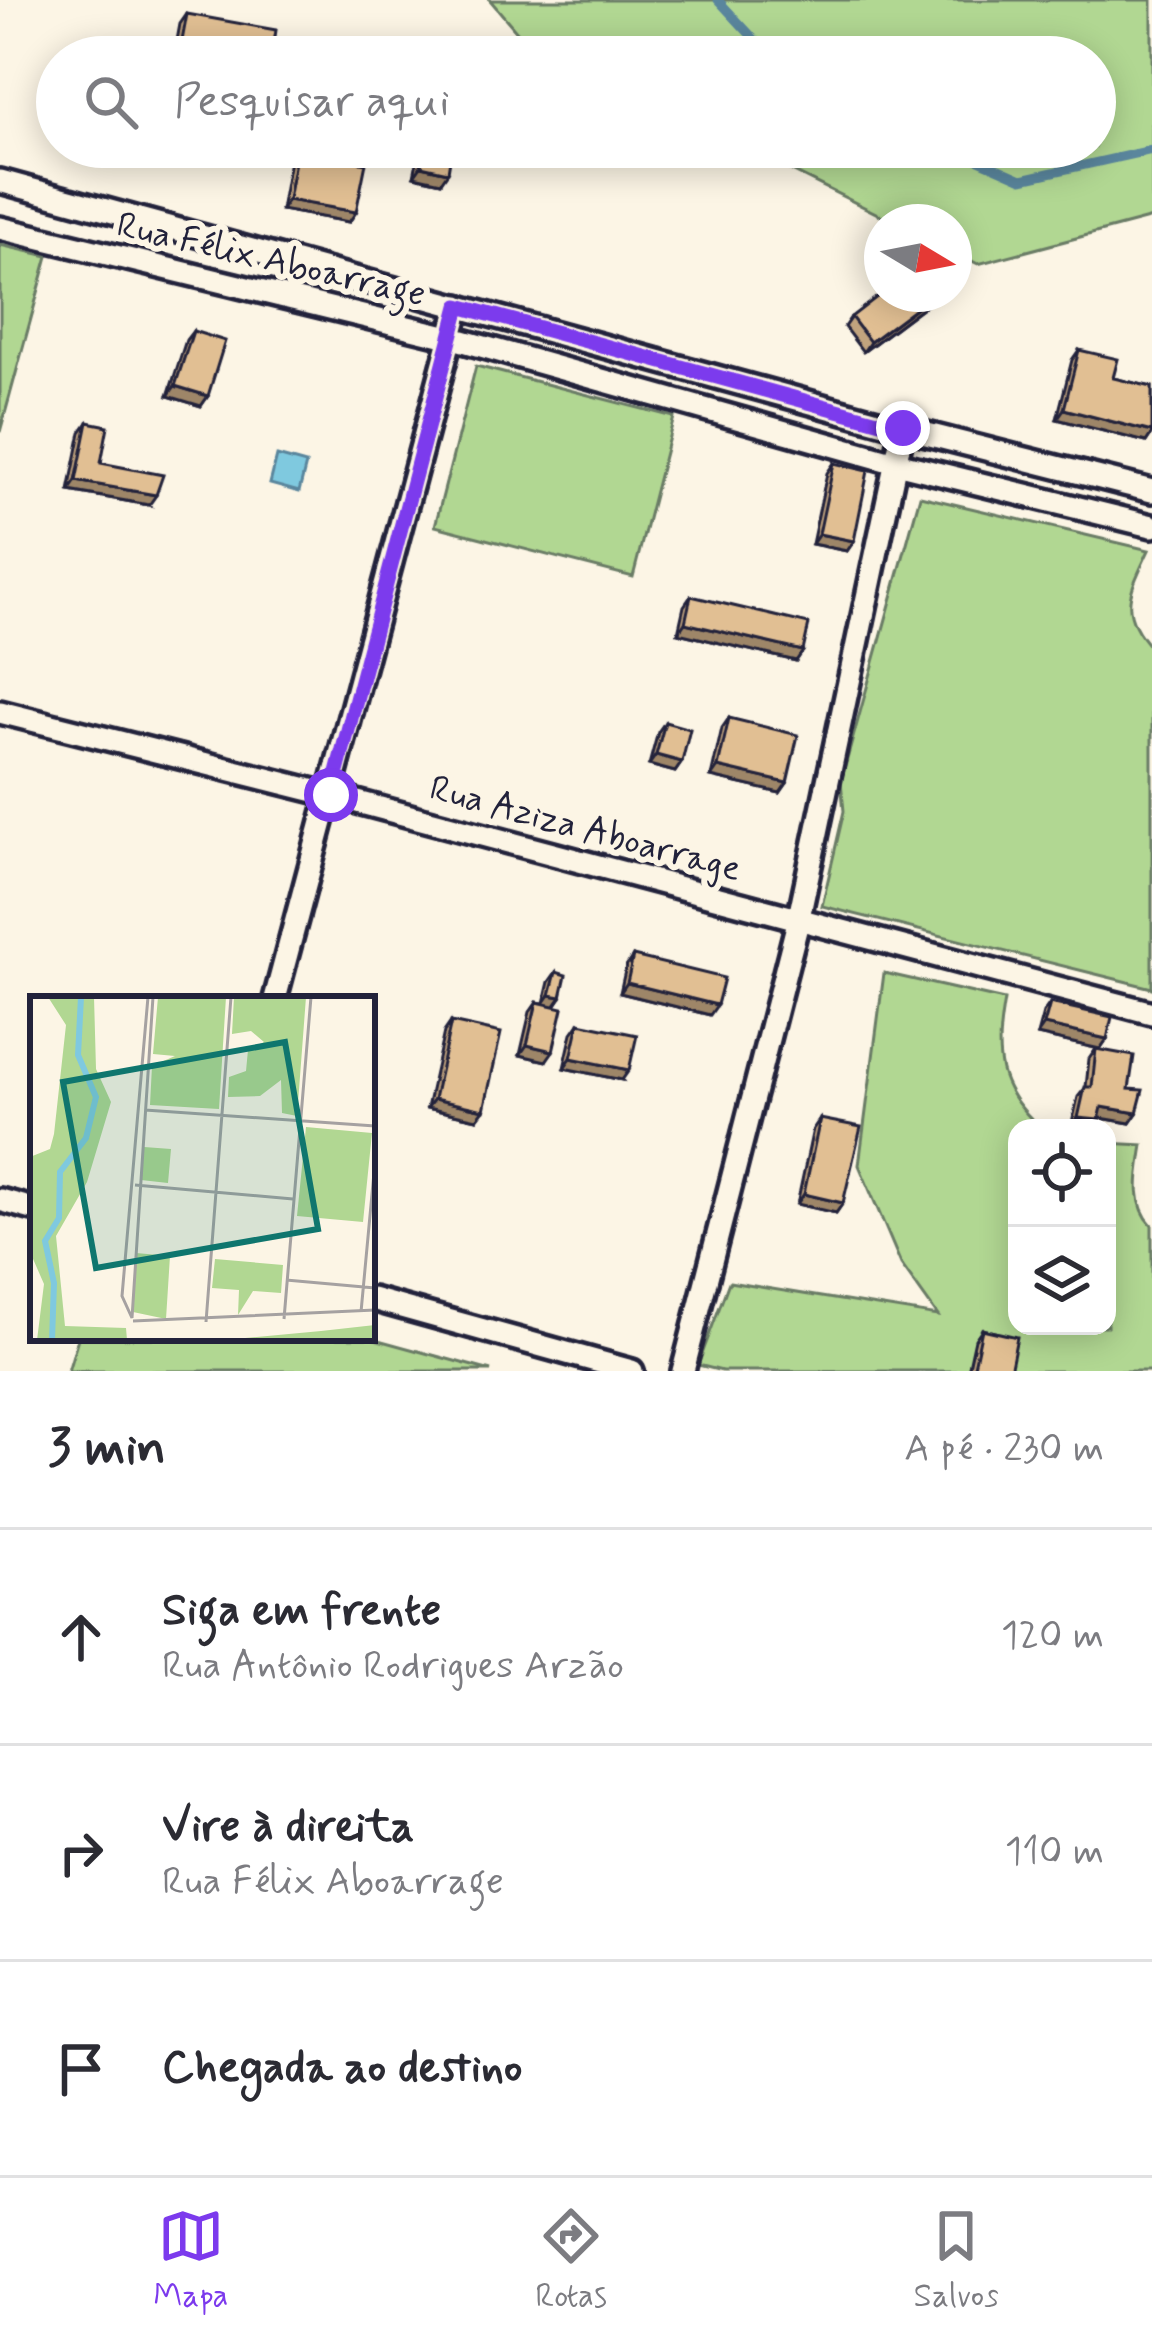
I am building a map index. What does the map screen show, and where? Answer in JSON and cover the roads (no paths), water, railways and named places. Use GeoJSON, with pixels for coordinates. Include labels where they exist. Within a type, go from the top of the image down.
{"type":"FeatureCollection","features":[{"type":"Feature","properties":{"kind":"street","name":"Rua Félix Aboarrage"},"geometry":{"type":"LineString","coordinates":[[0,181],[903,428],[1152,490]]}},
{"type":"Feature","properties":{"kind":"street","name":"Rua Félix Aboarrage"},"geometry":{"type":"LineString","coordinates":[[0,228],[448,337],[896,464],[1152,526]]}},
{"type":"Feature","properties":{"kind":"street"},"geometry":{"type":"LineString","coordinates":[[276,996],[459,306]]}},
{"type":"Feature","properties":{"kind":"street"},"geometry":{"type":"LineString","coordinates":[[683,1371],[798,922],[903,428]]}},
{"type":"Feature","properties":{"kind":"street","name":"Rua Aziza Aboarrage"},"geometry":{"type":"LineString","coordinates":[[0,712],[1152,1013]]}},
{"type":"Feature","properties":{"kind":"street"},"geometry":{"type":"LineString","coordinates":[[0,1200],[30,1208]]}},
{"type":"Feature","properties":{"kind":"street"},"geometry":{"type":"LineString","coordinates":[[375,1300],[632,1371]]}},
{"type":"Feature","properties":{"kind":"water"},"geometry":{"type":"Polygon","coordinates":[[[277,456],[306,464],[299,492],[270,484],[277,456]]]}},
{"type":"Feature","properties":{"kind":"waterway"},"geometry":{"type":"LineString","coordinates":[[718,0],[751,36]]}},
{"type":"Feature","properties":{"kind":"waterway"},"geometry":{"type":"LineString","coordinates":[[1116,158],[1152,150]]}},
{"type":"Feature","properties":{"kind":"waterway"},"geometry":{"type":"LineString","coordinates":[[997,168],[1022,179],[1071,168]]}}]}
